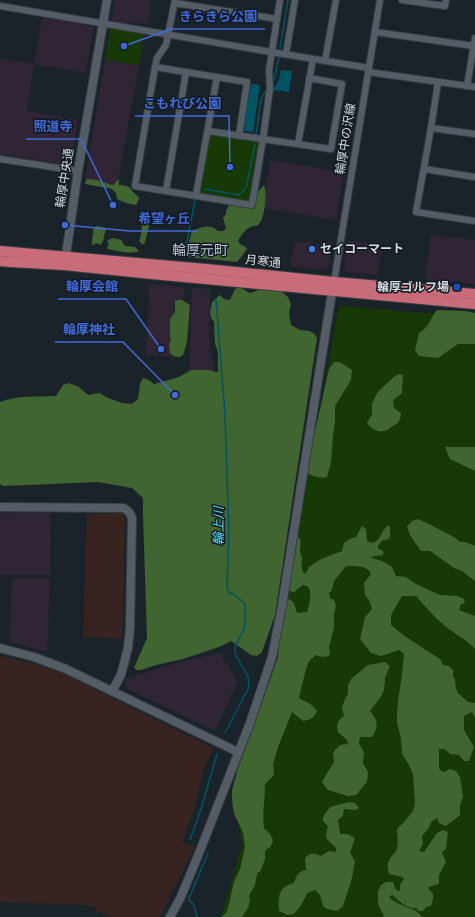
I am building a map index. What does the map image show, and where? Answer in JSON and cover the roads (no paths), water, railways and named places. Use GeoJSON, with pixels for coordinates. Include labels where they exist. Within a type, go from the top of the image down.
{"type":"FeatureCollection","features":[{"type":"Feature","properties":{"kind":"highway","name":"月寒通"},"geometry":{"type":"LineString","coordinates":[[0,251],[65,261]]}},
{"type":"Feature","properties":{"kind":"highway","name":"月寒通"},"geometry":{"type":"LineString","coordinates":[[0,261],[65,261],[206,269],[333,287],[475,304]]}},
{"type":"Feature","properties":{"kind":"highway","name":"月寒通"},"geometry":{"type":"LineString","coordinates":[[333,287],[475,294]]}},
{"type":"Feature","properties":{"kind":"street","name":"輪厚中央通"},"geometry":{"type":"LineString","coordinates":[[65,261],[78,171],[107,0]]}},
{"type":"Feature","properties":{"kind":"street"},"geometry":{"type":"LineString","coordinates":[[277,19],[175,1],[166,45],[157,58],[155,67],[135,186],[252,205],[270,88],[269,70],[280,0]]}},
{"type":"Feature","properties":{"kind":"street"},"geometry":{"type":"LineString","coordinates":[[286,54],[295,0]]}},
{"type":"Feature","properties":{"kind":"street"},"geometry":{"type":"LineString","coordinates":[[326,61],[336,0]]}},
{"type":"Feature","properties":{"kind":"street","name":"輪厚中の沢線"},"geometry":{"type":"LineString","coordinates":[[333,287],[380,0]]}},
{"type":"Feature","properties":{"kind":"street"},"geometry":{"type":"LineString","coordinates":[[402,0],[445,6],[446,0]]}},
{"type":"Feature","properties":{"kind":"street"},"geometry":{"type":"LineString","coordinates":[[0,6],[286,54],[368,70],[475,88]]}},
{"type":"Feature","properties":{"kind":"street"},"geometry":{"type":"LineString","coordinates":[[375,32],[474,46]]}},
{"type":"Feature","properties":{"kind":"street"},"geometry":{"type":"LineString","coordinates":[[467,86],[475,38]]}},
{"type":"Feature","properties":{"kind":"street"},"geometry":{"type":"LineString","coordinates":[[298,144],[313,59]]}},
{"type":"Feature","properties":{"kind":"street"},"geometry":{"type":"LineString","coordinates":[[155,67],[247,82],[239,136]]}},
{"type":"Feature","properties":{"kind":"street"},"geometry":{"type":"LineString","coordinates":[[166,191],[186,72]]}},
{"type":"Feature","properties":{"kind":"street"},"geometry":{"type":"LineString","coordinates":[[196,195],[217,77]]}},
{"type":"Feature","properties":{"kind":"street"},"geometry":{"type":"LineString","coordinates":[[208,130],[331,150],[342,84],[310,78]]}},
{"type":"Feature","properties":{"kind":"street"},"geometry":{"type":"LineString","coordinates":[[438,82],[416,212],[475,221]]}},
{"type":"Feature","properties":{"kind":"street"},"geometry":{"type":"LineString","coordinates":[[431,128],[475,134]]}},
{"type":"Feature","properties":{"kind":"street"},"geometry":{"type":"LineString","coordinates":[[0,159],[78,171]]}},
{"type":"Feature","properties":{"kind":"street"},"geometry":{"type":"LineString","coordinates":[[424,170],[475,177]]}},
{"type":"Feature","properties":{"kind":"street"},"geometry":{"type":"LineString","coordinates":[[170,917],[180,899],[198,856],[250,723],[272,657],[282,606],[333,287]]}},
{"type":"Feature","properties":{"kind":"street"},"geometry":{"type":"LineString","coordinates":[[0,507],[124,508],[129,512],[132,518],[130,628],[128,648],[121,675],[112,691]]}},
{"type":"Feature","properties":{"kind":"street"},"geometry":{"type":"LineString","coordinates":[[0,648],[34,657],[66,669],[238,752]]}},
{"type":"Feature","properties":{"kind":"water"},"geometry":{"type":"Polygon","coordinates":[[[281,70],[292,71],[289,92],[274,90],[279,80],[281,70]]]}},
{"type":"Feature","properties":{"kind":"water"},"geometry":{"type":"Polygon","coordinates":[[[251,84],[260,85],[253,132],[245,131],[243,129],[251,84]]]}},
{"type":"Feature","properties":{"kind":"waterway","name":"輪上川"},"geometry":{"type":"LineString","coordinates":[[280,48],[288,0]]}},
{"type":"Feature","properties":{"kind":"waterway","name":"輪上川"},"geometry":{"type":"LineString","coordinates":[[274,80],[279,57]]}},
{"type":"Feature","properties":{"kind":"waterway","name":"輪上川"},"geometry":{"type":"LineString","coordinates":[[256,134],[261,100],[265,91]]}},
{"type":"Feature","properties":{"kind":"waterway","name":"輪上川"},"geometry":{"type":"LineString","coordinates":[[204,189],[239,195],[246,188],[255,144]]}},
{"type":"Feature","properties":{"kind":"waterway","name":"輪上川"},"geometry":{"type":"LineString","coordinates":[[184,257],[195,200]]}},
{"type":"Feature","properties":{"kind":"waterway","name":"輪上川"},"geometry":{"type":"LineString","coordinates":[[216,299],[225,415],[229,532],[227,587],[229,592],[245,604],[245,626],[237,643],[235,652],[239,662],[247,674],[249,683],[248,689],[225,733]]}},
{"type":"Feature","properties":{"kind":"waterway","name":"輪上川"},"geometry":{"type":"LineString","coordinates":[[190,840],[201,809],[217,754]]}},
{"type":"Feature","properties":{"kind":"waterway","name":"輪上川"},"geometry":{"type":"LineString","coordinates":[[197,917],[194,905],[189,898],[208,853]]}},
{"type":"Feature","properties":{"kind":"place","name":"きらきら公園"},"geometry":{"type":"Point","coordinates":[124,46]}},
{"type":"Feature","properties":{"kind":"place","name":"こもれび公園"},"geometry":{"type":"Point","coordinates":[230,167]}},
{"type":"Feature","properties":{"kind":"place","name":"照道寺"},"geometry":{"type":"Point","coordinates":[113,205]}},
{"type":"Feature","properties":{"kind":"place","name":"希望ヶ丘"},"geometry":{"type":"Point","coordinates":[65,225]}},
{"type":"Feature","properties":{"kind":"place","name":"セイコーマート"},"geometry":{"type":"Point","coordinates":[312,249]}},
{"type":"Feature","properties":{"kind":"place","name":"輪厚ゴルフ場"},"geometry":{"type":"Point","coordinates":[457,287]}},
{"type":"Feature","properties":{"kind":"place","name":"輪厚会館"},"geometry":{"type":"Point","coordinates":[161,349]}},
{"type":"Feature","properties":{"kind":"place","name":"輪厚神社"},"geometry":{"type":"Point","coordinates":[175,395]}},
{"type":"Feature","properties":{"kind":"district","name":"輪厚元町"},"geometry":{"type":"Point","coordinates":[200,250]}}]}
